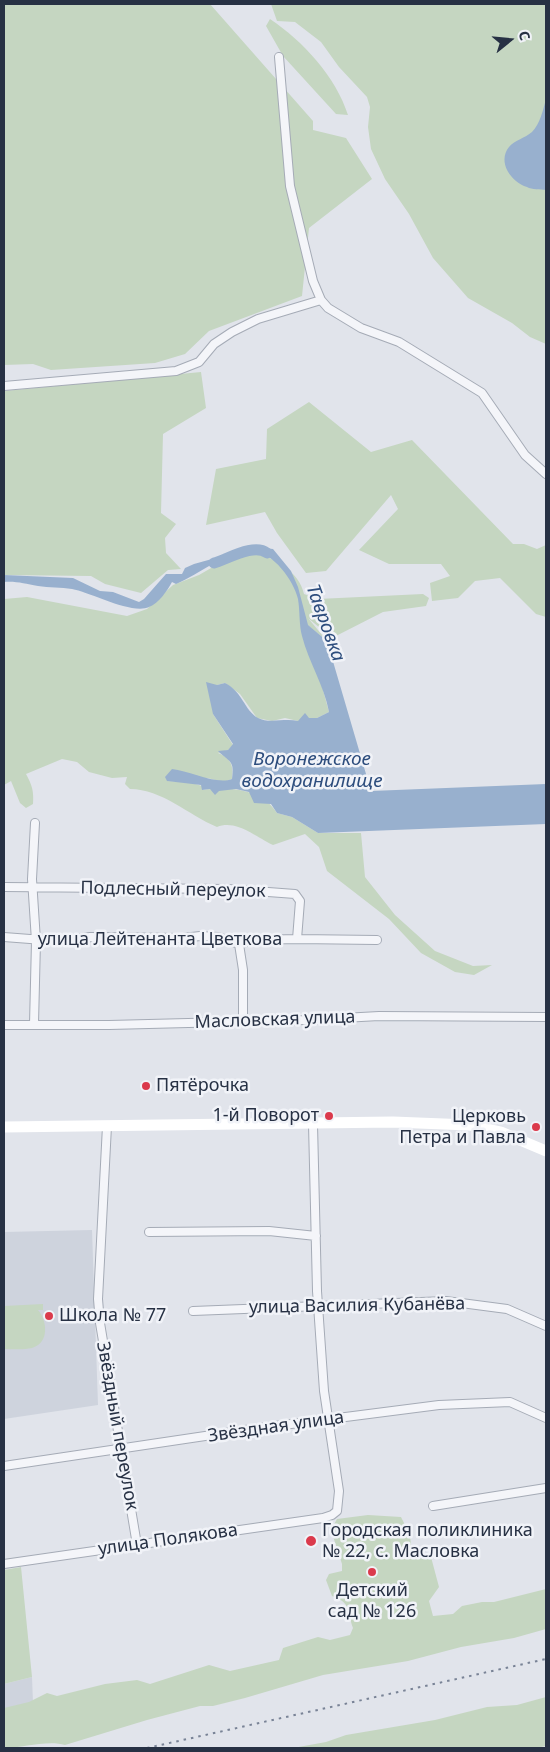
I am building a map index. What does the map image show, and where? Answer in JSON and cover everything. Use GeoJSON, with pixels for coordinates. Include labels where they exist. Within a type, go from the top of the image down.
{"type":"FeatureCollection","features":[{"type":"Feature","properties":{"kind":"main road"},"geometry":{"type":"LineString","coordinates":[[4,1127],[393,1122],[469,1125],[501,1132],[546,1151]]}},
{"type":"Feature","properties":{"kind":"street"},"geometry":{"type":"LineString","coordinates":[[279,57],[290,186],[313,281],[321,300],[328,308],[361,328],[399,342],[482,393],[525,455],[546,474]]}},
{"type":"Feature","properties":{"kind":"street"},"geometry":{"type":"LineString","coordinates":[[4,386],[176,371],[199,362],[214,344],[232,332],[258,320],[321,300]]}},
{"type":"Feature","properties":{"kind":"street"},"geometry":{"type":"LineString","coordinates":[[34,1024],[36,941],[33,888],[35,823]]}},
{"type":"Feature","properties":{"kind":"street","name":"Подлесный переулок"},"geometry":{"type":"LineString","coordinates":[[4,886],[228,890],[295,894],[300,901],[297,939]]}},
{"type":"Feature","properties":{"kind":"street","name":"улица Лейтенанта Цветкова"},"geometry":{"type":"LineString","coordinates":[[4,937],[36,941],[74,940],[90,937],[183,938],[200,936],[218,937],[239,944],[254,940],[357,938],[377,940]]}},
{"type":"Feature","properties":{"kind":"street"},"geometry":{"type":"LineString","coordinates":[[239,944],[243,970],[243,1021]]}},
{"type":"Feature","properties":{"kind":"street","name":"Масловская улица"},"geometry":{"type":"LineString","coordinates":[[4,1025],[108,1026],[378,1016],[546,1018]]}},
{"type":"Feature","properties":{"kind":"street"},"geometry":{"type":"LineString","coordinates":[[313,1124],[319,1304],[328,1420]]}},
{"type":"Feature","properties":{"kind":"street","name":"Звёздный переулок"},"geometry":{"type":"LineString","coordinates":[[107,1126],[98,1299],[103,1351],[137,1545]]}},
{"type":"Feature","properties":{"kind":"street"},"geometry":{"type":"LineString","coordinates":[[149,1232],[269,1231],[316,1236]]}},
{"type":"Feature","properties":{"kind":"street","name":"улица Василия Кубанёва"},"geometry":{"type":"LineString","coordinates":[[193,1311],[319,1304],[358,1306],[464,1302],[506,1309],[546,1326]]}},
{"type":"Feature","properties":{"kind":"street","name":"Звёздная улица"},"geometry":{"type":"LineString","coordinates":[[4,1466],[439,1405],[510,1402],[546,1418]]}},
{"type":"Feature","properties":{"kind":"street","name":"улица Полякова"},"geometry":{"type":"LineString","coordinates":[[4,1564],[332,1515],[339,1506],[339,1491],[328,1420]]}},
{"type":"Feature","properties":{"kind":"street"},"geometry":{"type":"LineString","coordinates":[[433,1506],[546,1488]]}},
{"type":"Feature","properties":{"kind":"shaded area","name":"Школа № 77"},"geometry":{"type":"Polygon","coordinates":[[[92,1230],[98,1405],[4,1419],[4,1232],[92,1230]]]}},
{"type":"Feature","properties":{"kind":"shaded area"},"geometry":{"type":"Polygon","coordinates":[[[32,1677],[33,1703],[4,1710],[4,1684],[32,1677]]]}},
{"type":"Feature","properties":{"kind":"green space"},"geometry":{"type":"Polygon","coordinates":[[[4,4],[210,4],[313,121],[313,130],[346,138],[372,179],[309,228],[302,296],[209,331],[185,354],[155,363],[51,370],[33,364],[4,365],[4,4]]]}},
{"type":"Feature","properties":{"kind":"green space"},"geometry":{"type":"Polygon","coordinates":[[[271,4],[546,4],[546,344],[530,337],[512,323],[468,298],[433,258],[409,214],[385,179],[371,149],[368,127],[370,107],[367,97],[339,67],[321,42],[295,22],[277,21],[271,4]]]}},
{"type":"Feature","properties":{"kind":"green space"},"geometry":{"type":"Polygon","coordinates":[[[270,19],[294,38],[317,61],[335,87],[348,115],[336,114],[283,56],[266,26],[270,19]]]}},
{"type":"Feature","properties":{"kind":"green space"},"geometry":{"type":"Polygon","coordinates":[[[201,372],[206,408],[163,434],[161,513],[176,524],[165,538],[166,553],[181,569],[168,570],[141,593],[105,584],[91,576],[4,575],[4,391],[201,372]]]}},
{"type":"Feature","properties":{"kind":"green space"},"geometry":{"type":"Polygon","coordinates":[[[309,402],[371,452],[412,440],[513,544],[524,544],[537,549],[546,545],[546,617],[536,614],[500,578],[475,581],[458,598],[432,601],[430,583],[450,576],[441,564],[389,564],[359,550],[398,509],[391,495],[326,571],[306,573],[277,533],[265,512],[206,525],[216,469],[266,459],[267,429],[309,402]]]}},
{"type":"Feature","properties":{"kind":"green space"},"geometry":{"type":"Polygon","coordinates":[[[253,552],[277,562],[291,572],[297,579],[304,594],[318,599],[423,594],[429,598],[426,606],[383,612],[332,638],[308,618],[327,641],[305,623],[329,712],[317,718],[298,721],[285,718],[272,721],[257,718],[240,694],[225,683],[217,685],[213,714],[233,745],[228,750],[218,753],[226,757],[231,763],[232,779],[224,782],[207,778],[167,781],[189,782],[202,786],[203,790],[234,789],[254,794],[271,805],[277,813],[292,817],[318,833],[361,833],[365,877],[395,915],[435,951],[473,966],[492,965],[474,975],[455,972],[421,953],[389,919],[327,871],[319,847],[305,834],[273,845],[239,827],[224,825],[217,827],[153,793],[130,789],[125,784],[127,777],[112,778],[89,772],[77,762],[62,759],[26,774],[32,788],[33,804],[26,808],[20,803],[11,781],[4,785],[4,599],[27,597],[127,616],[147,609],[173,585],[199,575],[225,560],[253,552]]]}},
{"type":"Feature","properties":{"kind":"green space"},"geometry":{"type":"Polygon","coordinates":[[[43,1304],[43,1310],[38,1310],[45,1325],[42,1341],[32,1348],[4,1349],[4,1306],[43,1304]]]}},
{"type":"Feature","properties":{"kind":"green space"},"geometry":{"type":"Polygon","coordinates":[[[368,1515],[401,1517],[410,1535],[412,1555],[431,1557],[439,1587],[429,1601],[433,1616],[453,1614],[462,1606],[494,1602],[546,1589],[546,1629],[514,1638],[461,1647],[408,1661],[323,1675],[245,1698],[213,1706],[200,1706],[147,1720],[65,1745],[51,1743],[4,1748],[4,1708],[29,1702],[47,1693],[57,1696],[105,1684],[137,1680],[150,1684],[209,1665],[230,1671],[279,1660],[283,1648],[318,1637],[330,1640],[350,1635],[353,1628],[347,1608],[342,1601],[332,1596],[326,1580],[329,1574],[342,1571],[342,1564],[331,1530],[337,1519],[368,1515]]]}},
{"type":"Feature","properties":{"kind":"green space"},"geometry":{"type":"Polygon","coordinates":[[[21,1567],[32,1677],[4,1684],[4,1570],[21,1567]]]}},
{"type":"Feature","properties":{"kind":"green space"},"geometry":{"type":"Polygon","coordinates":[[[546,1697],[546,1746],[536,1748],[293,1748],[326,1742],[346,1735],[435,1720],[487,1707],[517,1705],[546,1697]]]}},
{"type":"Feature","properties":{"kind":"water"},"geometry":{"type":"Polygon","coordinates":[[[546,99],[546,190],[529,188],[516,181],[508,171],[504,159],[509,147],[535,129],[541,117],[546,99]]]}},
{"type":"Feature","properties":{"kind":"water","name":"Воронежское водохранилище"},"geometry":{"type":"Polygon","coordinates":[[[255,547],[273,549],[291,571],[298,587],[308,625],[327,641],[371,791],[546,784],[546,824],[318,833],[292,817],[277,813],[271,804],[254,803],[249,792],[236,789],[219,791],[215,795],[210,789],[202,790],[201,785],[167,781],[165,777],[172,769],[211,779],[232,779],[232,765],[218,751],[228,750],[233,744],[213,714],[206,682],[217,685],[225,683],[231,687],[240,696],[253,715],[262,720],[298,721],[305,713],[309,718],[317,718],[329,712],[324,693],[302,636],[296,592],[282,569],[268,556],[253,551],[243,552],[223,559],[185,580],[176,584],[172,582],[156,603],[142,609],[122,606],[72,589],[4,582],[4,575],[73,578],[100,591],[113,592],[139,602],[144,599],[166,574],[182,574],[185,568],[194,564],[255,547]]]}},
{"type":"Feature","properties":{"kind":"waterway","name":"Тавровка"},"geometry":{"type":"LineString","coordinates":[[214,563],[248,551],[262,550],[267,553]]}},
{"type":"Feature","properties":{"kind":"railway"},"geometry":{"type":"LineString","coordinates":[[147,1748],[546,1659]]}},
{"type":"Feature","properties":{"kind":"place","name":"Пятёрочка"},"geometry":{"type":"Point","coordinates":[146,1086]}},
{"type":"Feature","properties":{"kind":"place","name":"1-й Поворот"},"geometry":{"type":"Point","coordinates":[329,1116]}},
{"type":"Feature","properties":{"kind":"place","name":"Церковь Петра и Павла"},"geometry":{"type":"Point","coordinates":[536,1127]}},
{"type":"Feature","properties":{"kind":"place","name":"Школа № 77"},"geometry":{"type":"Point","coordinates":[49,1316]}},
{"type":"Feature","properties":{"kind":"place","name":"Городская поликлиника № 22, с. Масловка"},"geometry":{"type":"Point","coordinates":[311,1541]}},
{"type":"Feature","properties":{"kind":"place","name":"Детский сад № 126"},"geometry":{"type":"Point","coordinates":[372,1572]}}]}
